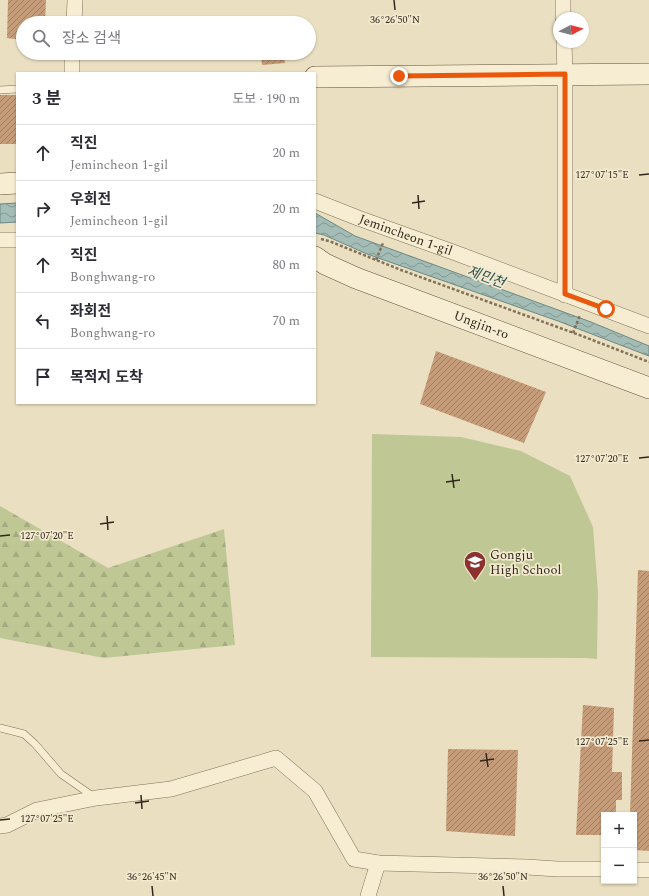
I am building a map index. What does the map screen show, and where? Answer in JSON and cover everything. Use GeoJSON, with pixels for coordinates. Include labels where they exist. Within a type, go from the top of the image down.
{"type":"FeatureCollection","features":[{"type":"Feature","properties":{"kind":"main road"},"geometry":{"type":"LineString","coordinates":[[316,76],[649,74]]}},
{"type":"Feature","properties":{"kind":"main road"},"geometry":{"type":"LineString","coordinates":[[0,184],[16,183]]}},
{"type":"Feature","properties":{"kind":"main road","name":"Ungjin-ro"},"geometry":{"type":"LineString","coordinates":[[318,261],[356,278],[649,388]]}},
{"type":"Feature","properties":{"kind":"street"},"geometry":{"type":"LineString","coordinates":[[74,16],[75,0]]}},
{"type":"Feature","properties":{"kind":"street"},"geometry":{"type":"LineString","coordinates":[[563,0],[564,12]]}},
{"type":"Feature","properties":{"kind":"street"},"geometry":{"type":"LineString","coordinates":[[564,48],[565,294]]}},
{"type":"Feature","properties":{"kind":"street"},"geometry":{"type":"LineString","coordinates":[[72,60],[72,72]]}},
{"type":"Feature","properties":{"kind":"street","name":"Jemincheon 1-gil"},"geometry":{"type":"LineString","coordinates":[[316,201],[649,326]]}},
{"type":"Feature","properties":{"kind":"street"},"geometry":{"type":"LineString","coordinates":[[0,240],[16,240]]}},
{"type":"Feature","properties":{"kind":"street"},"geometry":{"type":"LineString","coordinates":[[0,826],[7,825],[37,810],[96,798],[171,789],[276,758],[314,791],[354,859],[378,863],[601,869]]}},
{"type":"Feature","properties":{"kind":"street"},"geometry":{"type":"LineString","coordinates":[[368,896],[378,863]]}},
{"type":"Feature","properties":{"kind":"street"},"geometry":{"type":"LineString","coordinates":[[637,870],[649,870]]}},
{"type":"Feature","properties":{"kind":"lane"},"geometry":{"type":"LineString","coordinates":[[0,90],[16,89]]}},
{"type":"Feature","properties":{"kind":"lane"},"geometry":{"type":"LineString","coordinates":[[0,728],[24,734],[35,744],[61,774],[96,798]]}},
{"type":"Feature","properties":{"kind":"path"},"geometry":{"type":"LineString","coordinates":[[316,238],[329,240],[376,260],[649,362]]}},
{"type":"Feature","properties":{"kind":"path"},"geometry":{"type":"LineString","coordinates":[[376,260],[384,240]]}},
{"type":"Feature","properties":{"kind":"path"},"geometry":{"type":"LineString","coordinates":[[573,333],[580,314]]}},
{"type":"Feature","properties":{"kind":"green space"},"geometry":{"type":"Polygon","coordinates":[[[372,434],[461,437],[521,451],[570,476],[593,527],[598,592],[597,659],[371,657],[372,434]]]}},
{"type":"Feature","properties":{"kind":"green space"},"geometry":{"type":"Polygon","coordinates":[[[0,506],[108,568],[224,529],[235,645],[104,658],[0,638],[0,506]]]}},
{"type":"Feature","properties":{"kind":"water"},"geometry":{"type":"Polygon","coordinates":[[[16,203],[16,222],[0,223],[0,204],[16,203]]]}},
{"type":"Feature","properties":{"kind":"water","name":"제민천"},"geometry":{"type":"Polygon","coordinates":[[[316,214],[355,236],[591,322],[649,346],[649,356],[558,321],[367,254],[324,235],[316,233],[316,214]]]}},
{"type":"Feature","properties":{"kind":"building"},"geometry":{"type":"Polygon","coordinates":[[[8,0],[46,0],[45,16],[16,16],[16,39],[7,38],[8,0]]]}},
{"type":"Feature","properties":{"kind":"building"},"geometry":{"type":"Polygon","coordinates":[[[262,60],[285,60],[285,63],[262,65],[262,60]]]}},
{"type":"Feature","properties":{"kind":"building"},"geometry":{"type":"Polygon","coordinates":[[[0,95],[16,95],[16,144],[0,144],[0,95]]]}},
{"type":"Feature","properties":{"kind":"building"},"geometry":{"type":"Polygon","coordinates":[[[436,351],[546,392],[524,443],[420,404],[436,351]]]}},
{"type":"Feature","properties":{"kind":"building"},"geometry":{"type":"Polygon","coordinates":[[[638,570],[649,571],[649,851],[637,850],[637,812],[630,812],[638,570]]]}},
{"type":"Feature","properties":{"kind":"building"},"geometry":{"type":"Polygon","coordinates":[[[583,705],[614,708],[612,772],[622,772],[622,800],[616,800],[616,812],[601,812],[601,835],[576,835],[583,705]]]}},
{"type":"Feature","properties":{"kind":"building"},"geometry":{"type":"Polygon","coordinates":[[[448,749],[518,750],[515,836],[446,831],[448,749]]]}},
{"type":"Feature","properties":{"kind":"place","name":"Gongju High School"},"geometry":{"type":"Point","coordinates":[475,582]}},
{"type":"Feature","properties":{"kind":"route"},"geometry":{"type":"LineString","coordinates":[[399,76],[565,74],[565,294],[606,309]]}}]}
